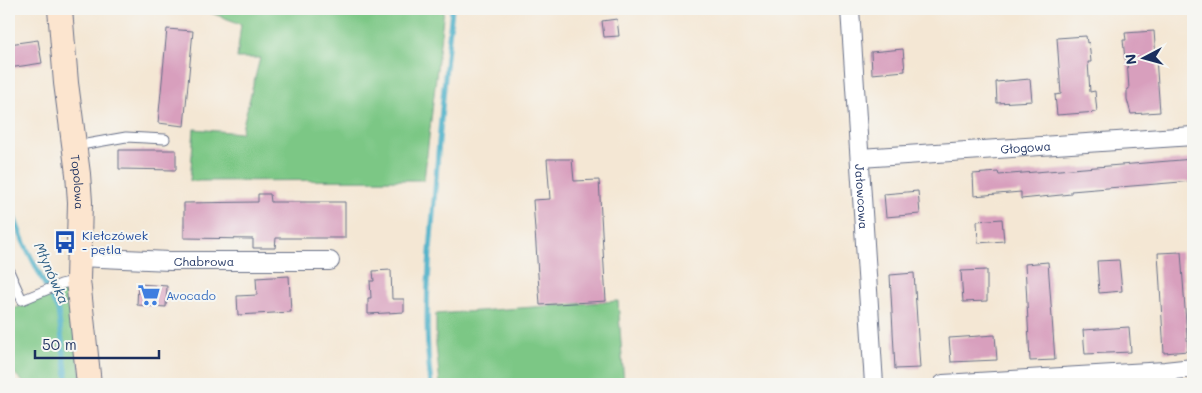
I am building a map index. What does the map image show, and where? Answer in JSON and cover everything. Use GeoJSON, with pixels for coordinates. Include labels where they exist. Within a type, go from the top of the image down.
{"type":"FeatureCollection","features":[{"type":"Feature","properties":{"kind":"street","name":"Topolowa"},"geometry":{"type":"LineString","coordinates":[[60,9],[66,83],[75,146],[80,202],[73,274],[89,384]]}},
{"type":"Feature","properties":{"kind":"street","name":"Jałowcowa"},"geometry":{"type":"LineString","coordinates":[[850,9],[874,384]]}},
{"type":"Feature","properties":{"kind":"street","name":"Głogowa"},"geometry":{"type":"LineString","coordinates":[[860,158],[1193,136]]}},
{"type":"Feature","properties":{"kind":"street","name":"Chabrowa"},"geometry":{"type":"LineString","coordinates":[[73,274],[170,261],[330,261]]}},
{"type":"Feature","properties":{"kind":"street"},"geometry":{"type":"LineString","coordinates":[[943,384],[1193,368]]}},
{"type":"Feature","properties":{"kind":"lane"},"geometry":{"type":"LineString","coordinates":[[75,146],[126,137],[165,138]]}},
{"type":"Feature","properties":{"kind":"lane"},"geometry":{"type":"LineString","coordinates":[[9,271],[22,300],[73,274]]}},
{"type":"Feature","properties":{"kind":"green space"},"geometry":{"type":"Polygon","coordinates":[[[206,9],[444,9],[424,180],[190,181],[194,129],[241,133],[260,58],[237,58],[241,24],[206,11],[206,9]]]}},
{"type":"Feature","properties":{"kind":"green space"},"geometry":{"type":"Polygon","coordinates":[[[61,289],[69,290],[82,384],[25,384],[9,368],[9,311],[61,289]]]}},
{"type":"Feature","properties":{"kind":"green space"},"geometry":{"type":"Polygon","coordinates":[[[618,301],[624,384],[440,384],[436,344],[436,314],[618,301]]]}},
{"type":"Feature","properties":{"kind":"building"},"geometry":{"type":"Polygon","coordinates":[[[617,19],[619,36],[604,37],[602,21],[617,19]]]}},
{"type":"Feature","properties":{"kind":"building"},"geometry":{"type":"Polygon","coordinates":[[[167,29],[193,31],[184,126],[158,123],[167,29]]]}},
{"type":"Feature","properties":{"kind":"building"},"geometry":{"type":"Polygon","coordinates":[[[1154,31],[1160,112],[1131,114],[1127,99],[1127,89],[1129,89],[1127,59],[1125,59],[1123,40],[1126,40],[1125,33],[1154,31]]]}},
{"type":"Feature","properties":{"kind":"building"},"geometry":{"type":"Polygon","coordinates":[[[1086,36],[1087,43],[1089,42],[1091,62],[1088,62],[1090,92],[1095,91],[1097,112],[1057,115],[1055,95],[1061,94],[1057,38],[1086,36]]]}},
{"type":"Feature","properties":{"kind":"building"},"geometry":{"type":"Polygon","coordinates":[[[38,40],[42,63],[9,68],[9,44],[38,40]]]}},
{"type":"Feature","properties":{"kind":"building"},"geometry":{"type":"Polygon","coordinates":[[[903,49],[905,71],[872,74],[871,52],[903,49]]]}},
{"type":"Feature","properties":{"kind":"building"},"geometry":{"type":"Polygon","coordinates":[[[1030,79],[1032,101],[997,103],[996,82],[1030,79]]]}},
{"type":"Feature","properties":{"kind":"building"},"geometry":{"type":"Polygon","coordinates":[[[119,150],[176,150],[176,170],[119,169],[119,150]]]}},
{"type":"Feature","properties":{"kind":"building"},"geometry":{"type":"Polygon","coordinates":[[[547,159],[572,159],[574,181],[599,180],[606,301],[540,305],[533,200],[550,199],[547,159]]]}},
{"type":"Feature","properties":{"kind":"building"},"geometry":{"type":"Polygon","coordinates":[[[1193,159],[1193,181],[1071,191],[1071,194],[1021,199],[1021,192],[974,196],[973,174],[998,172],[999,175],[1193,159]]]}},
{"type":"Feature","properties":{"kind":"building"},"geometry":{"type":"Polygon","coordinates":[[[918,191],[920,214],[886,217],[884,194],[918,191]]]}},
{"type":"Feature","properties":{"kind":"building"},"geometry":{"type":"Polygon","coordinates":[[[258,194],[270,194],[271,202],[345,202],[345,238],[276,238],[275,248],[253,248],[253,239],[184,238],[184,203],[258,202],[258,194]]]}},
{"type":"Feature","properties":{"kind":"building"},"geometry":{"type":"Polygon","coordinates":[[[1002,219],[1004,241],[978,243],[977,221],[1002,219]]]}},
{"type":"Feature","properties":{"kind":"building"},"geometry":{"type":"Polygon","coordinates":[[[1181,252],[1188,351],[1164,353],[1158,253],[1181,252]]]}},
{"type":"Feature","properties":{"kind":"building"},"geometry":{"type":"Polygon","coordinates":[[[1119,260],[1122,291],[1099,293],[1097,261],[1119,260]]]}},
{"type":"Feature","properties":{"kind":"building"},"geometry":{"type":"Polygon","coordinates":[[[1048,262],[1055,360],[1030,361],[1025,264],[1048,262]]]}},
{"type":"Feature","properties":{"kind":"building"},"geometry":{"type":"Polygon","coordinates":[[[391,270],[392,299],[404,299],[404,312],[368,314],[368,298],[371,298],[370,281],[374,281],[373,271],[391,270]]]}},
{"type":"Feature","properties":{"kind":"building"},"geometry":{"type":"Polygon","coordinates":[[[987,270],[987,301],[963,302],[961,271],[987,270]]]}},
{"type":"Feature","properties":{"kind":"building"},"geometry":{"type":"Polygon","coordinates":[[[914,273],[920,368],[895,369],[890,275],[914,273]]]}},
{"type":"Feature","properties":{"kind":"building"},"geometry":{"type":"Polygon","coordinates":[[[289,276],[291,312],[238,315],[237,296],[257,295],[256,278],[289,276]]]}},
{"type":"Feature","properties":{"kind":"building"},"geometry":{"type":"Polygon","coordinates":[[[138,284],[167,286],[166,307],[137,305],[138,284]]]}},
{"type":"Feature","properties":{"kind":"building"},"geometry":{"type":"Polygon","coordinates":[[[1129,327],[1131,352],[1085,354],[1083,330],[1129,327]]]}},
{"type":"Feature","properties":{"kind":"building"},"geometry":{"type":"Polygon","coordinates":[[[995,335],[997,360],[951,362],[949,338],[995,335]]]}},
{"type":"Feature","properties":{"kind":"waterway"},"geometry":{"type":"LineString","coordinates":[[431,384],[427,339],[429,270],[452,9]]}},
{"type":"Feature","properties":{"kind":"waterway","name":"Młynówka"},"geometry":{"type":"LineString","coordinates":[[9,204],[24,243],[58,311],[68,384]]}},
{"type":"Feature","properties":{"kind":"place","name":"Kiełczówek - pętla"},"geometry":{"type":"Point","coordinates":[65,242]}},
{"type":"Feature","properties":{"kind":"place","name":"Avocado"},"geometry":{"type":"Point","coordinates":[149,295]}}]}
